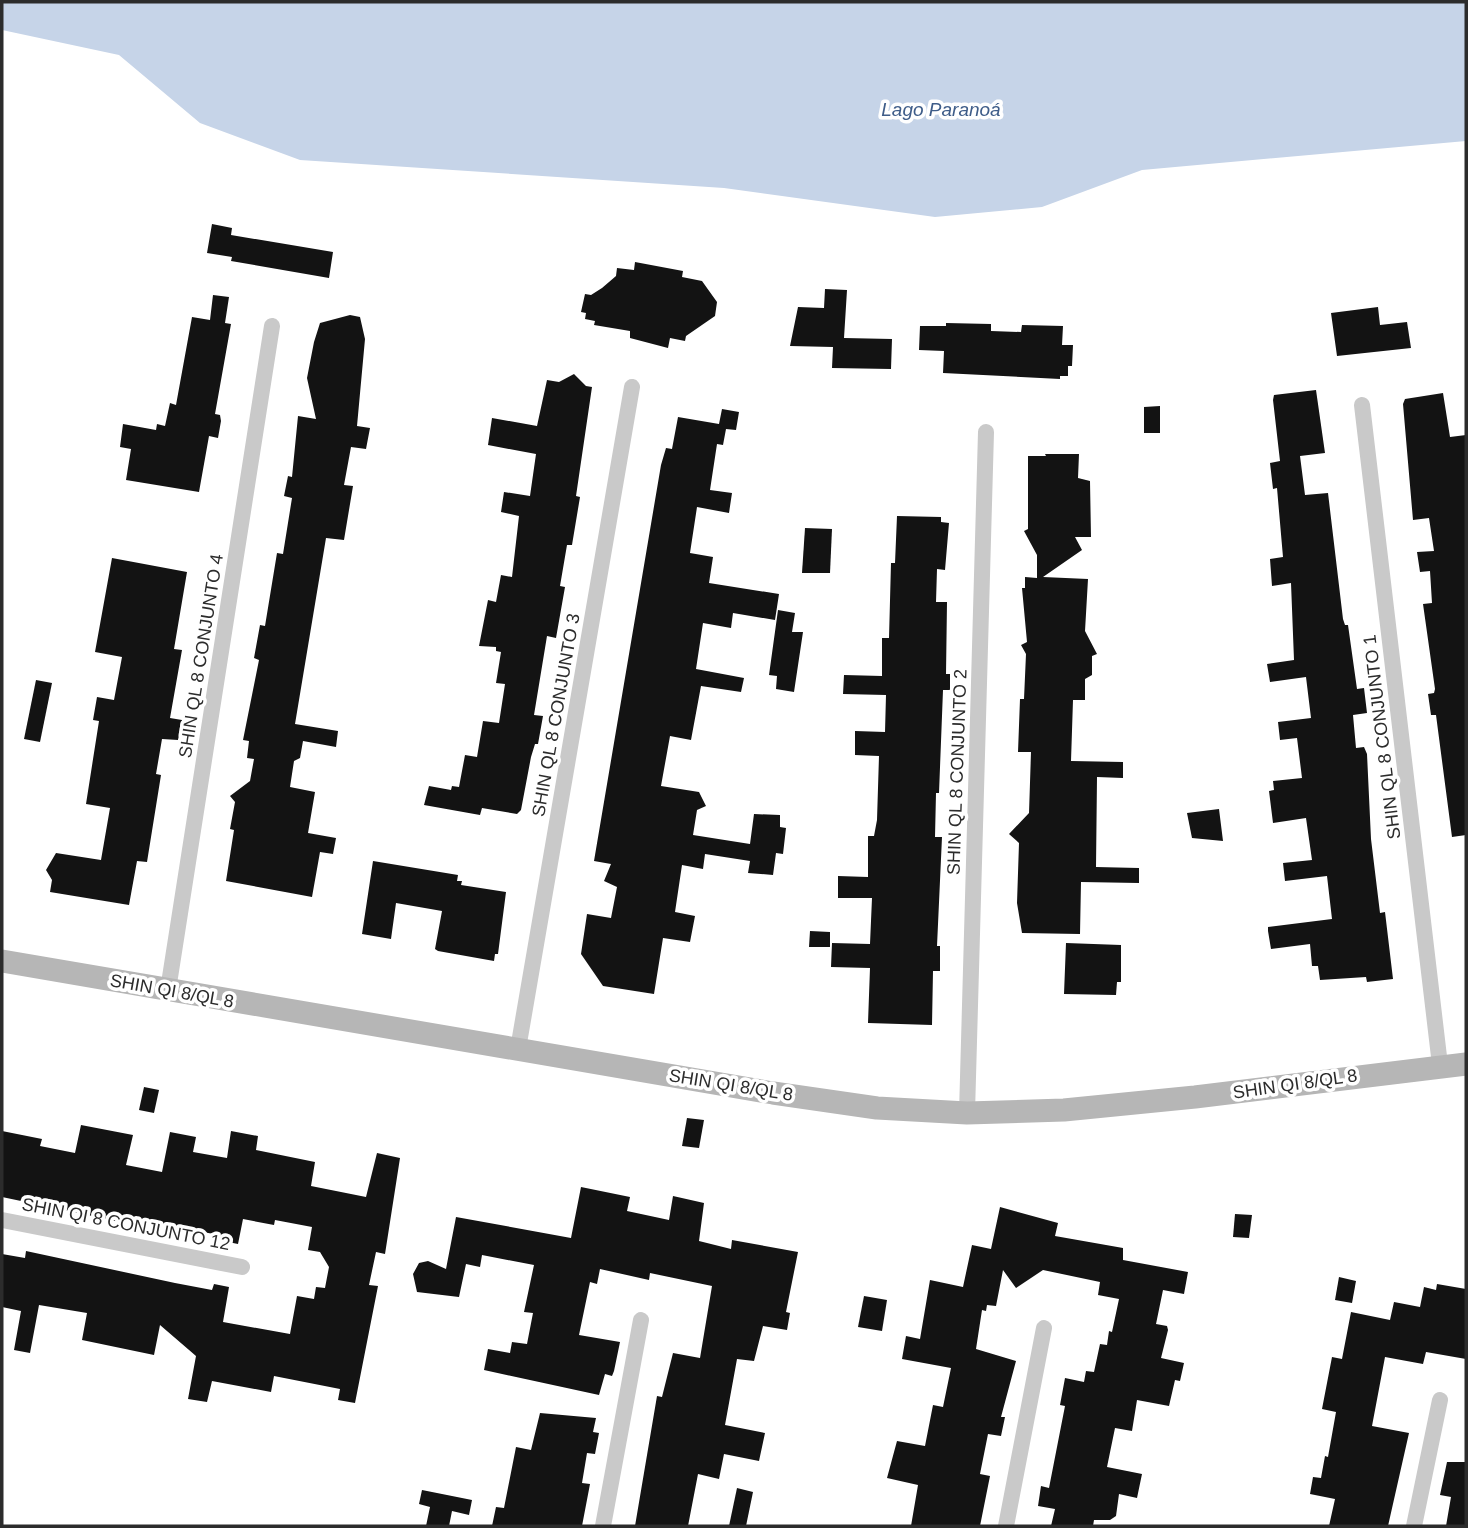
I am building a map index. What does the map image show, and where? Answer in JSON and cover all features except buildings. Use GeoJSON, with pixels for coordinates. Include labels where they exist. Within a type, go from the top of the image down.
{"type":"FeatureCollection","features":[{"type":"Feature","properties":{"kind":"street","name":"SHIN QL 8 CONJUNTO 4"},"geometry":{"type":"LineString","coordinates":[[168,990],[272,327]]}},
{"type":"Feature","properties":{"kind":"street","name":"SHIN QL 8 CONJUNTO 3"},"geometry":{"type":"LineString","coordinates":[[519,1049],[632,387]]}},
{"type":"Feature","properties":{"kind":"street","name":"SHIN QL 8 CONJUNTO 1"},"geometry":{"type":"LineString","coordinates":[[1362,405],[1440,1065]]}},
{"type":"Feature","properties":{"kind":"street","name":"SHIN QL 8 CONJUNTO 2"},"geometry":{"type":"LineString","coordinates":[[967,1113],[986,432]]}},
{"type":"Feature","properties":{"kind":"street","name":"SHIN QI 8/QL 8"},"geometry":{"type":"LineString","coordinates":[[2,961],[773,1093],[877,1108],[967,1113],[1128,1104],[1466,1064]]}},
{"type":"Feature","properties":{"kind":"street","name":"SHIN QI 8 CONJUNTO 12"},"geometry":{"type":"LineString","coordinates":[[2,1220],[242,1267]]}},
{"type":"Feature","properties":{"kind":"street"},"geometry":{"type":"LineString","coordinates":[[603,1526],[640,1321]]}},
{"type":"Feature","properties":{"kind":"street"},"geometry":{"type":"LineString","coordinates":[[1006,1526],[1044,1328]]}},
{"type":"Feature","properties":{"kind":"street"},"geometry":{"type":"LineString","coordinates":[[1414,1526],[1440,1400]]}},
{"type":"Feature","properties":{"kind":"water","name":"Lago Paranoá"},"geometry":{"type":"Polygon","coordinates":[[[2,2],[1466,2],[1466,141],[1142,170],[1042,207],[935,217],[724,188],[300,160],[200,123],[119,55],[2,30],[2,2]]]}}]}
